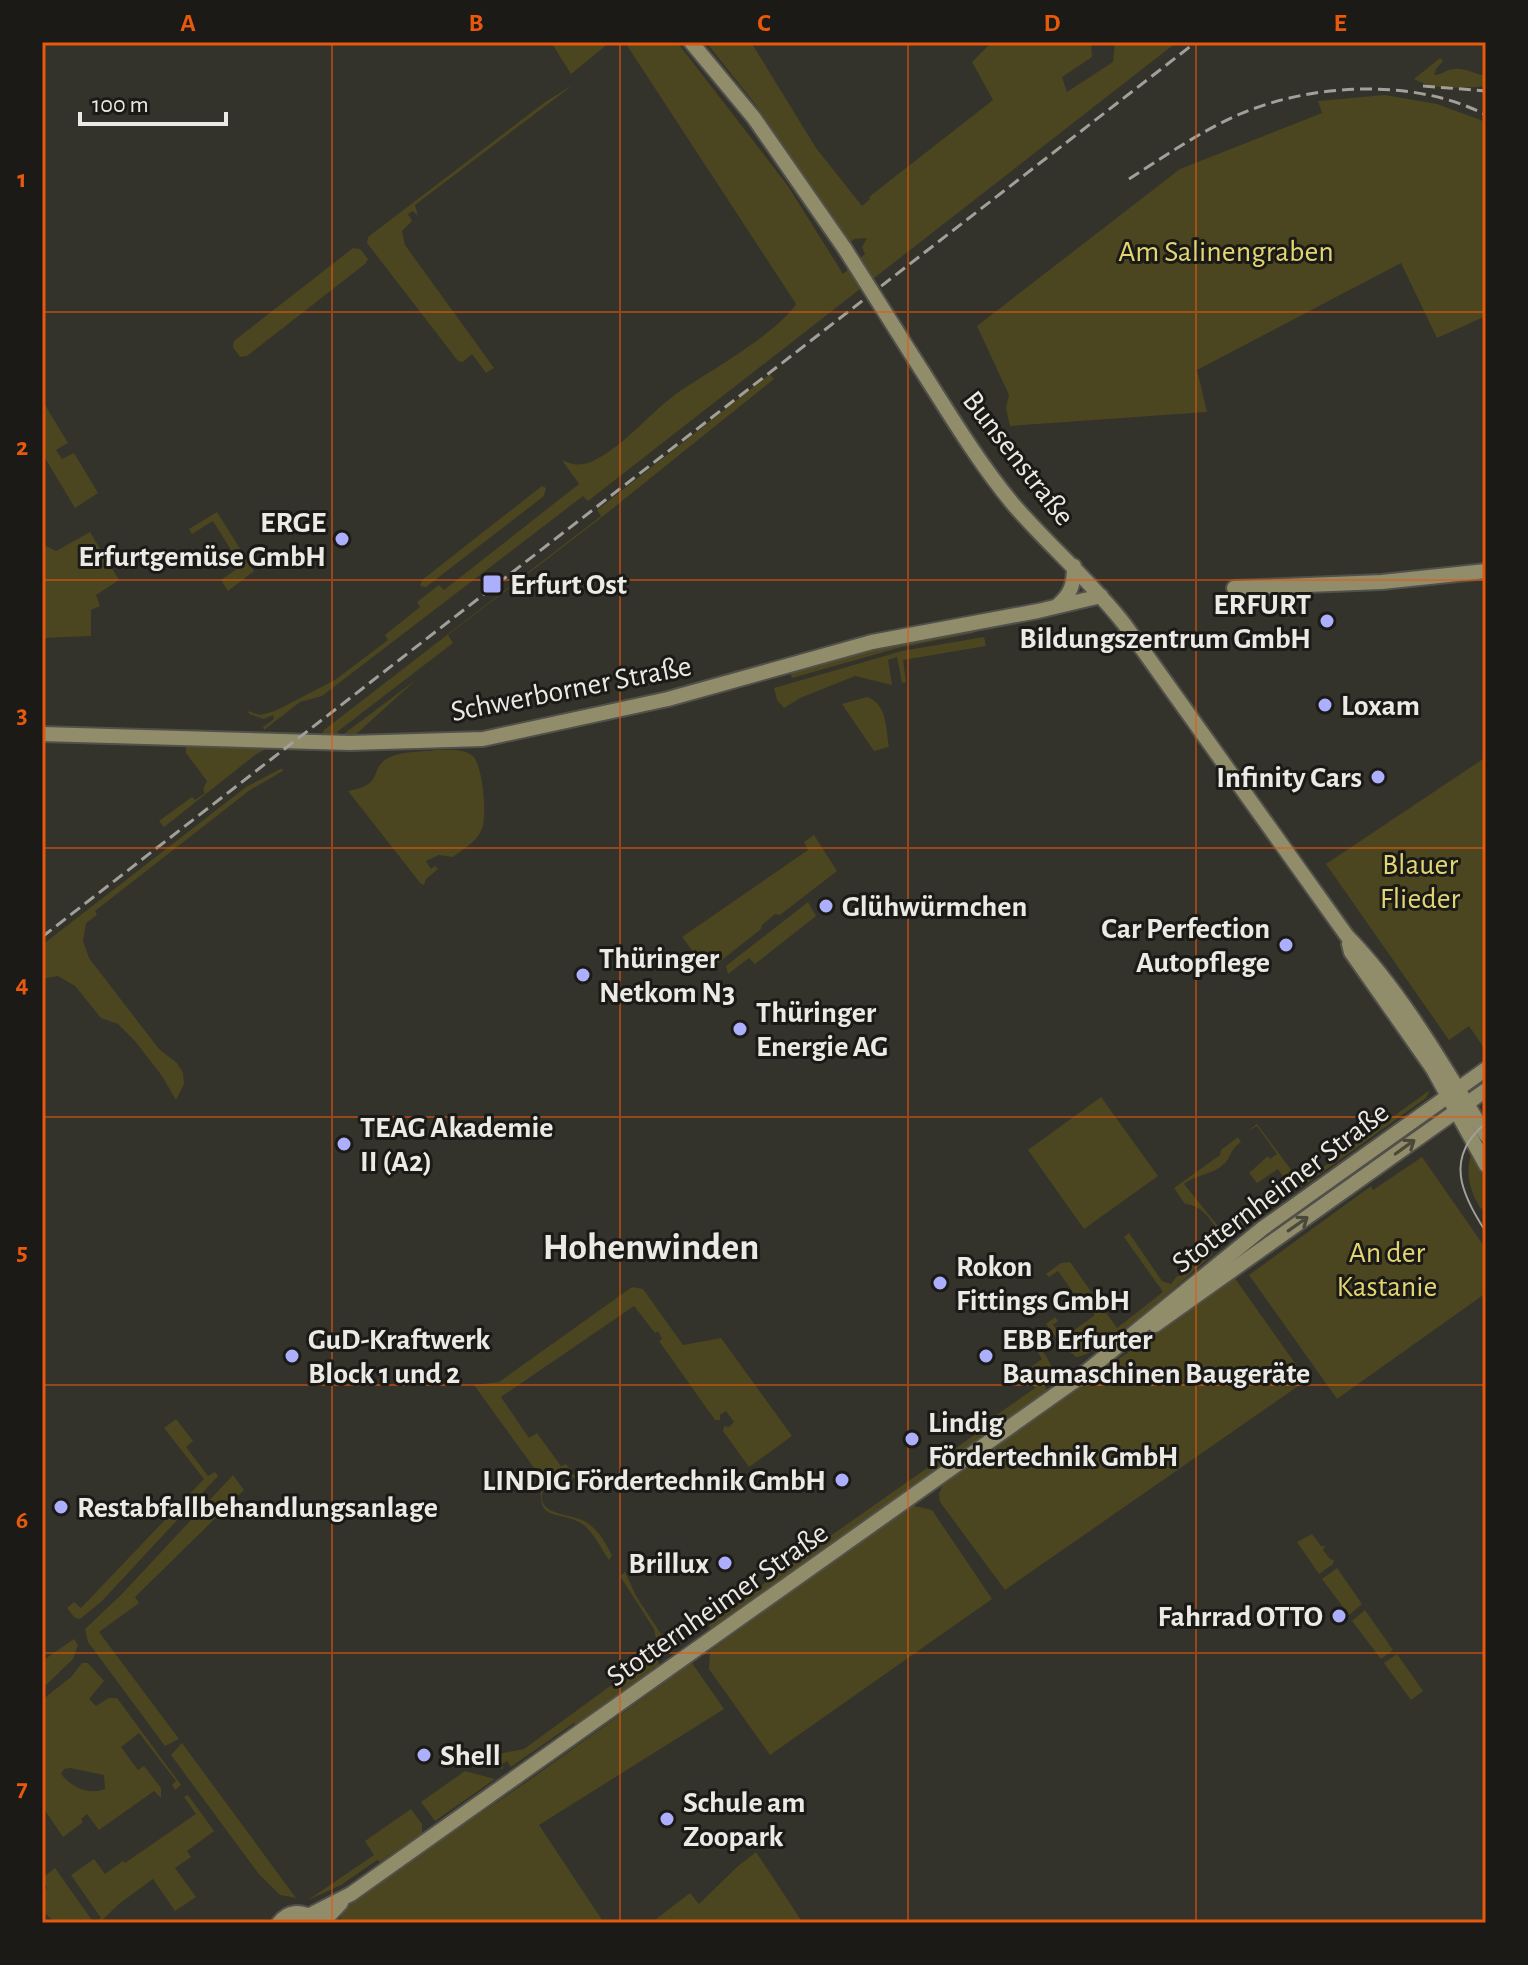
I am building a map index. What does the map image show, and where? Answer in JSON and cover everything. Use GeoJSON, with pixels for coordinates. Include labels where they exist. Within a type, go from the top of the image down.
{"type":"FeatureCollection","features":[{"type":"Feature","properties":{"kind":"main road","name":"Bunsenstraße"},"geometry":{"type":"LineString","coordinates":[[691,42],[754,118],[845,249],[974,449],[1021,512],[1074,566],[1125,625],[1347,936],[1368,958],[1460,1108]]}},
{"type":"Feature","properties":{"kind":"main road"},"geometry":{"type":"LineString","coordinates":[[1057,607],[1073,586],[1074,566]]}},
{"type":"Feature","properties":{"kind":"main road"},"geometry":{"type":"LineString","coordinates":[[1234,588],[1382,582],[1486,571]]}},
{"type":"Feature","properties":{"kind":"main road","name":"Schwerborner Straße"},"geometry":{"type":"LineString","coordinates":[[42,734],[350,743],[483,739],[668,699],[872,642],[1101,596]]}},
{"type":"Feature","properties":{"kind":"main road","name":"Stotternheimer Straße"},"geometry":{"type":"LineString","coordinates":[[1111,1353],[1141,1325],[1263,1228],[1486,1069]]}},
{"type":"Feature","properties":{"kind":"main road","name":"Stotternheimer Straße"},"geometry":{"type":"LineString","coordinates":[[315,1921],[925,1489],[1111,1353],[1186,1304],[1486,1090]]}},
{"type":"Feature","properties":{"kind":"main road"},"geometry":{"type":"LineString","coordinates":[[1460,1108],[1486,1135]]}},
{"type":"Feature","properties":{"kind":"main road"},"geometry":{"type":"LineString","coordinates":[[1460,1108],[1486,1165]]}},
{"type":"Feature","properties":{"kind":"main road"},"geometry":{"type":"LineString","coordinates":[[279,1923],[293,1913],[315,1921]]}},
{"type":"Feature","properties":{"kind":"green space"},"geometry":{"type":"Polygon","coordinates":[[[551,42],[610,42],[571,74],[551,42]]]}},
{"type":"Feature","properties":{"kind":"green space"},"geometry":{"type":"Polygon","coordinates":[[[677,42],[788,186],[843,274],[865,254],[862,247],[867,238],[854,239],[849,244],[755,104],[706,42],[751,42],[816,148],[862,206],[869,197],[993,100],[972,62],[992,42],[1091,42],[1092,57],[1062,77],[1067,92],[1113,62],[1115,42],[1177,42],[588,501],[583,496],[322,696],[300,702],[264,730],[263,727],[274,719],[273,715],[264,719],[248,711],[260,715],[275,711],[335,680],[388,640],[385,635],[420,607],[417,602],[439,585],[444,590],[579,484],[562,460],[583,464],[604,455],[683,389],[760,339],[796,304],[626,44],[677,42]]]}},
{"type":"Feature","properties":{"kind":"green space"},"geometry":{"type":"Polygon","coordinates":[[[1440,58],[1443,61],[1434,75],[1453,69],[1465,70],[1486,76],[1486,86],[1440,87],[1414,79],[1440,58]]]}},
{"type":"Feature","properties":{"kind":"green space"},"geometry":{"type":"Polygon","coordinates":[[[573,85],[415,205],[418,216],[413,211],[408,214],[412,221],[402,231],[405,245],[494,368],[486,373],[472,354],[463,362],[458,361],[367,243],[368,237],[545,102],[573,85]]]}},
{"type":"Feature","properties":{"kind":"green space","name":"Am Salinengraben"},"geometry":{"type":"Polygon","coordinates":[[[1385,95],[1437,104],[1486,122],[1486,316],[1437,338],[1401,263],[1197,370],[1207,412],[1010,426],[1006,408],[1009,395],[977,326],[1180,169],[1322,113],[1318,101],[1385,95]]]}},
{"type":"Feature","properties":{"kind":"green space"},"geometry":{"type":"Polygon","coordinates":[[[353,248],[360,249],[368,259],[365,264],[247,356],[240,357],[233,347],[234,341],[353,248]]]}},
{"type":"Feature","properties":{"kind":"green space"},"geometry":{"type":"Polygon","coordinates":[[[770,374],[774,379],[602,517],[448,635],[453,643],[337,732],[341,736],[417,679],[353,737],[321,736],[324,730],[601,516],[597,510],[770,374]]]}},
{"type":"Feature","properties":{"kind":"green space"},"geometry":{"type":"Polygon","coordinates":[[[42,400],[68,443],[56,450],[62,459],[74,453],[98,493],[75,508],[42,453],[42,400]]]}},
{"type":"Feature","properties":{"kind":"green space"},"geometry":{"type":"Polygon","coordinates":[[[542,486],[546,488],[544,496],[426,587],[420,586],[422,580],[542,486]]]}},
{"type":"Feature","properties":{"kind":"green space"},"geometry":{"type":"Polygon","coordinates":[[[217,512],[254,571],[228,591],[221,580],[241,566],[213,521],[192,534],[189,529],[217,512]]]}},
{"type":"Feature","properties":{"kind":"green space"},"geometry":{"type":"Polygon","coordinates":[[[90,532],[119,580],[96,595],[100,606],[91,610],[91,636],[42,638],[42,544],[56,551],[90,532]]]}},
{"type":"Feature","properties":{"kind":"green space"},"geometry":{"type":"Polygon","coordinates":[[[973,629],[974,633],[898,648],[792,678],[789,671],[874,648],[973,629]]]}},
{"type":"Feature","properties":{"kind":"green space"},"geometry":{"type":"Polygon","coordinates":[[[984,637],[986,646],[903,660],[906,682],[902,683],[897,657],[888,660],[892,685],[855,676],[800,698],[784,708],[777,700],[774,688],[902,651],[984,637]]]}},
{"type":"Feature","properties":{"kind":"green space"},"geometry":{"type":"Polygon","coordinates":[[[867,697],[874,700],[882,711],[889,747],[874,751],[842,704],[867,697]]]}},
{"type":"Feature","properties":{"kind":"green space"},"geometry":{"type":"Polygon","coordinates":[[[186,743],[273,745],[255,755],[164,827],[159,821],[192,797],[195,800],[205,793],[203,789],[207,781],[186,753],[186,743]]]}},
{"type":"Feature","properties":{"kind":"green space"},"geometry":{"type":"Polygon","coordinates":[[[436,750],[460,751],[473,756],[482,781],[484,816],[481,831],[468,846],[453,857],[439,855],[426,861],[431,869],[435,866],[438,869],[426,879],[424,885],[348,791],[368,784],[383,761],[390,757],[436,750]]]}},
{"type":"Feature","properties":{"kind":"green space","name":"Blauer Flieder"},"geometry":{"type":"Polygon","coordinates":[[[1486,757],[1486,1051],[1469,1026],[1449,1040],[1326,864],[1486,757]]]}},
{"type":"Feature","properties":{"kind":"green space"},"geometry":{"type":"Polygon","coordinates":[[[282,768],[283,771],[250,790],[95,911],[97,915],[86,923],[83,941],[89,958],[159,1049],[177,1063],[183,1073],[184,1084],[176,1100],[162,1076],[118,1024],[101,1018],[75,986],[58,976],[42,979],[42,945],[246,787],[282,768]]]}},
{"type":"Feature","properties":{"kind":"green space"},"geometry":{"type":"Polygon","coordinates":[[[814,835],[837,871],[780,915],[775,914],[708,971],[682,937],[808,850],[804,842],[814,835]]]}},
{"type":"Feature","properties":{"kind":"green space"},"geometry":{"type":"Polygon","coordinates":[[[808,902],[816,916],[755,964],[749,958],[728,974],[726,966],[808,902]]]}},
{"type":"Feature","properties":{"kind":"green space"},"geometry":{"type":"Polygon","coordinates":[[[1430,1090],[1426,1098],[1299,1189],[1259,1212],[1225,1242],[1204,1213],[1185,1204],[1174,1188],[1220,1155],[1221,1150],[1238,1137],[1241,1142],[1225,1163],[1184,1184],[1222,1231],[1288,1184],[1278,1169],[1257,1183],[1249,1173],[1268,1156],[1270,1159],[1277,1154],[1257,1126],[1247,1131],[1257,1124],[1301,1183],[1430,1090]]]}},
{"type":"Feature","properties":{"kind":"green space"},"geometry":{"type":"Polygon","coordinates":[[[1101,1097],[1158,1176],[1084,1229],[1028,1150],[1101,1097]]]}},
{"type":"Feature","properties":{"kind":"green space"},"geometry":{"type":"Polygon","coordinates":[[[1472,1151],[1486,1176],[1486,1206],[1481,1209],[1469,1181],[1472,1151]]]}},
{"type":"Feature","properties":{"kind":"green space","name":"An der Kastanie"},"geometry":{"type":"Polygon","coordinates":[[[1422,1157],[1486,1249],[1486,1293],[1337,1399],[1249,1275],[1371,1186],[1373,1190],[1422,1157]]]}},
{"type":"Feature","properties":{"kind":"green space"},"geometry":{"type":"Polygon","coordinates":[[[1129,1233],[1162,1281],[1171,1284],[1192,1264],[1196,1265],[1198,1257],[1206,1251],[1213,1254],[1123,1330],[1087,1354],[1076,1357],[1060,1343],[1046,1324],[1055,1317],[1058,1321],[1053,1325],[1063,1338],[1095,1315],[1085,1303],[1082,1305],[1058,1271],[1049,1277],[1046,1274],[1061,1263],[1070,1262],[1117,1328],[1163,1292],[1124,1237],[1129,1233]]]}},
{"type":"Feature","properties":{"kind":"green space"},"geometry":{"type":"Polygon","coordinates":[[[1234,1277],[1304,1376],[1304,1382],[1005,1590],[940,1502],[943,1484],[1234,1277]]]}},
{"type":"Feature","properties":{"kind":"green space"},"geometry":{"type":"Polygon","coordinates":[[[632,1287],[643,1289],[683,1345],[721,1338],[792,1436],[749,1467],[723,1431],[724,1426],[729,1427],[734,1422],[726,1411],[720,1415],[720,1420],[715,1420],[659,1341],[662,1339],[658,1331],[655,1333],[634,1306],[501,1397],[529,1438],[537,1433],[561,1466],[566,1464],[577,1479],[564,1474],[546,1483],[543,1503],[555,1512],[582,1520],[593,1527],[612,1556],[609,1560],[586,1527],[573,1519],[545,1510],[542,1504],[541,1494],[542,1479],[474,1385],[499,1382],[632,1287]]]}},
{"type":"Feature","properties":{"kind":"green space"},"geometry":{"type":"Polygon","coordinates":[[[1041,1349],[1052,1368],[1052,1377],[1045,1387],[1047,1390],[998,1429],[711,1630],[708,1626],[789,1565],[997,1419],[995,1416],[1035,1388],[1032,1382],[1038,1377],[1031,1367],[1042,1359],[1037,1351],[1041,1349]]]}},
{"type":"Feature","properties":{"kind":"green space"},"geometry":{"type":"Polygon","coordinates":[[[176,1419],[193,1441],[186,1447],[208,1476],[215,1472],[218,1476],[102,1601],[80,1619],[75,1618],[67,1608],[74,1602],[81,1608],[204,1479],[164,1428],[176,1419]]]}},
{"type":"Feature","properties":{"kind":"green space"},"geometry":{"type":"Polygon","coordinates":[[[233,1475],[244,1490],[135,1597],[139,1603],[99,1632],[179,1739],[165,1746],[88,1642],[85,1629],[233,1475]]]}},
{"type":"Feature","properties":{"kind":"green space"},"geometry":{"type":"Polygon","coordinates":[[[910,1505],[932,1510],[992,1599],[770,1755],[709,1669],[710,1651],[910,1505]]]}},
{"type":"Feature","properties":{"kind":"green space"},"geometry":{"type":"Polygon","coordinates":[[[1312,1534],[1321,1546],[1325,1546],[1323,1550],[1330,1559],[1334,1560],[1319,1574],[1297,1542],[1312,1534]]]}},
{"type":"Feature","properties":{"kind":"green space"},"geometry":{"type":"Polygon","coordinates":[[[1337,1568],[1362,1604],[1349,1615],[1322,1579],[1337,1568]]]}},
{"type":"Feature","properties":{"kind":"green space"},"geometry":{"type":"Polygon","coordinates":[[[625,1572],[636,1596],[665,1640],[665,1647],[657,1660],[660,1665],[577,1727],[574,1723],[511,1767],[507,1761],[502,1764],[503,1769],[477,1762],[487,1756],[524,1749],[650,1657],[657,1643],[654,1629],[620,1576],[625,1572]]]}},
{"type":"Feature","properties":{"kind":"green space"},"geometry":{"type":"Polygon","coordinates":[[[1365,1610],[1393,1650],[1381,1659],[1352,1621],[1365,1610]]]}},
{"type":"Feature","properties":{"kind":"green space"},"geometry":{"type":"Polygon","coordinates":[[[74,1639],[78,1645],[73,1659],[42,1689],[42,1661],[74,1639]]]}},
{"type":"Feature","properties":{"kind":"green space"},"geometry":{"type":"Polygon","coordinates":[[[1397,1654],[1423,1691],[1411,1700],[1384,1663],[1397,1654]]]}},
{"type":"Feature","properties":{"kind":"green space"},"geometry":{"type":"Polygon","coordinates":[[[82,1663],[88,1663],[104,1681],[89,1699],[96,1706],[109,1698],[117,1698],[181,1785],[175,1790],[172,1785],[176,1781],[139,1733],[121,1747],[138,1770],[144,1766],[161,1788],[161,1798],[154,1791],[99,1830],[87,1814],[81,1819],[83,1822],[63,1837],[42,1806],[42,1700],[71,1677],[82,1663]],[[70,1768],[64,1769],[61,1774],[87,1791],[105,1789],[104,1775],[70,1768]]]}},
{"type":"Feature","properties":{"kind":"green space"},"geometry":{"type":"Polygon","coordinates":[[[692,1663],[724,1709],[539,1825],[604,1923],[338,1923],[345,1909],[370,1888],[528,1781],[692,1663]]]}},
{"type":"Feature","properties":{"kind":"green space"},"geometry":{"type":"Polygon","coordinates":[[[182,1743],[296,1898],[280,1895],[258,1873],[171,1755],[182,1743]]]}},
{"type":"Feature","properties":{"kind":"green space"},"geometry":{"type":"Polygon","coordinates":[[[465,1771],[495,1779],[435,1821],[421,1802],[465,1771]]]}},
{"type":"Feature","properties":{"kind":"green space"},"geometry":{"type":"Polygon","coordinates":[[[188,1795],[214,1831],[187,1851],[191,1857],[175,1868],[196,1897],[175,1911],[153,1879],[99,1923],[94,1923],[101,1918],[71,1875],[94,1859],[105,1874],[123,1861],[125,1863],[196,1814],[184,1797],[188,1795]]]}},
{"type":"Feature","properties":{"kind":"green space"},"geometry":{"type":"Polygon","coordinates":[[[411,1809],[422,1824],[422,1833],[341,1885],[308,1900],[374,1855],[365,1841],[411,1809]]]}},
{"type":"Feature","properties":{"kind":"green space"},"geometry":{"type":"Polygon","coordinates":[[[756,1852],[803,1923],[651,1923],[690,1893],[699,1904],[756,1852]]]}},
{"type":"Feature","properties":{"kind":"green space"},"geometry":{"type":"Polygon","coordinates":[[[55,1868],[94,1923],[56,1923],[42,1911],[42,1892],[47,1888],[42,1878],[55,1868]]]}},
{"type":"Feature","properties":{"kind":"tram line"},"geometry":{"type":"LineString","coordinates":[[1486,1123],[1473,1136],[1461,1162],[1464,1190],[1486,1232]]}},
{"type":"Feature","properties":{"kind":"railway"},"geometry":{"type":"LineString","coordinates":[[42,937],[1196,42]]}},
{"type":"Feature","properties":{"kind":"railway"},"geometry":{"type":"LineString","coordinates":[[1423,86],[1486,91]]}},
{"type":"Feature","properties":{"kind":"railway"},"geometry":{"type":"LineString","coordinates":[[1129,179],[1183,144],[1240,114],[1299,96],[1331,91],[1396,90],[1458,103],[1486,115]]}},
{"type":"Feature","properties":{"kind":"place","name":"ERGE Erfurtgemüse GmbH"},"geometry":{"type":"Point","coordinates":[342,539]}},
{"type":"Feature","properties":{"kind":"place","name":"Erfurt Ost"},"geometry":{"type":"Point","coordinates":[492,584]}},
{"type":"Feature","properties":{"kind":"place","name":"ERFURT Bildungszentrum GmbH"},"geometry":{"type":"Point","coordinates":[1327,621]}},
{"type":"Feature","properties":{"kind":"place","name":"Loxam"},"geometry":{"type":"Point","coordinates":[1325,705]}},
{"type":"Feature","properties":{"kind":"place","name":"Infinity Cars"},"geometry":{"type":"Point","coordinates":[1378,777]}},
{"type":"Feature","properties":{"kind":"place","name":"Glühwürmchen"},"geometry":{"type":"Point","coordinates":[826,906]}},
{"type":"Feature","properties":{"kind":"place","name":"Car Perfection Autopflege"},"geometry":{"type":"Point","coordinates":[1286,945]}},
{"type":"Feature","properties":{"kind":"place","name":"Thüringer Netkom N3"},"geometry":{"type":"Point","coordinates":[583,975]}},
{"type":"Feature","properties":{"kind":"place","name":"Thüringer Energie AG"},"geometry":{"type":"Point","coordinates":[740,1029]}},
{"type":"Feature","properties":{"kind":"place","name":"TEAG Akademie II (A2)"},"geometry":{"type":"Point","coordinates":[344,1144]}},
{"type":"Feature","properties":{"kind":"place","name":"Rokon Fittings GmbH"},"geometry":{"type":"Point","coordinates":[940,1283]}},
{"type":"Feature","properties":{"kind":"place","name":"GuD-Kraftwerk Block 1 und 2"},"geometry":{"type":"Point","coordinates":[292,1356]}},
{"type":"Feature","properties":{"kind":"place","name":"EBB Erfurter Baumaschinen Baugeräte"},"geometry":{"type":"Point","coordinates":[986,1356]}},
{"type":"Feature","properties":{"kind":"place","name":"Lindig Fördertechnik GmbH"},"geometry":{"type":"Point","coordinates":[912,1439]}},
{"type":"Feature","properties":{"kind":"place","name":"LINDIG Fördertechnik GmbH"},"geometry":{"type":"Point","coordinates":[842,1480]}},
{"type":"Feature","properties":{"kind":"place","name":"Restabfallbehandlungsanlage"},"geometry":{"type":"Point","coordinates":[61,1507]}},
{"type":"Feature","properties":{"kind":"place","name":"Brillux"},"geometry":{"type":"Point","coordinates":[725,1563]}},
{"type":"Feature","properties":{"kind":"place","name":"Fahrrad OTTO"},"geometry":{"type":"Point","coordinates":[1339,1616]}},
{"type":"Feature","properties":{"kind":"place","name":"Shell"},"geometry":{"type":"Point","coordinates":[424,1755]}},
{"type":"Feature","properties":{"kind":"place","name":"Schule am Zoopark"},"geometry":{"type":"Point","coordinates":[667,1819]}},
{"type":"Feature","properties":{"kind":"district","name":"Hohenwinden"},"geometry":{"type":"Point","coordinates":[651,1246]}}]}
